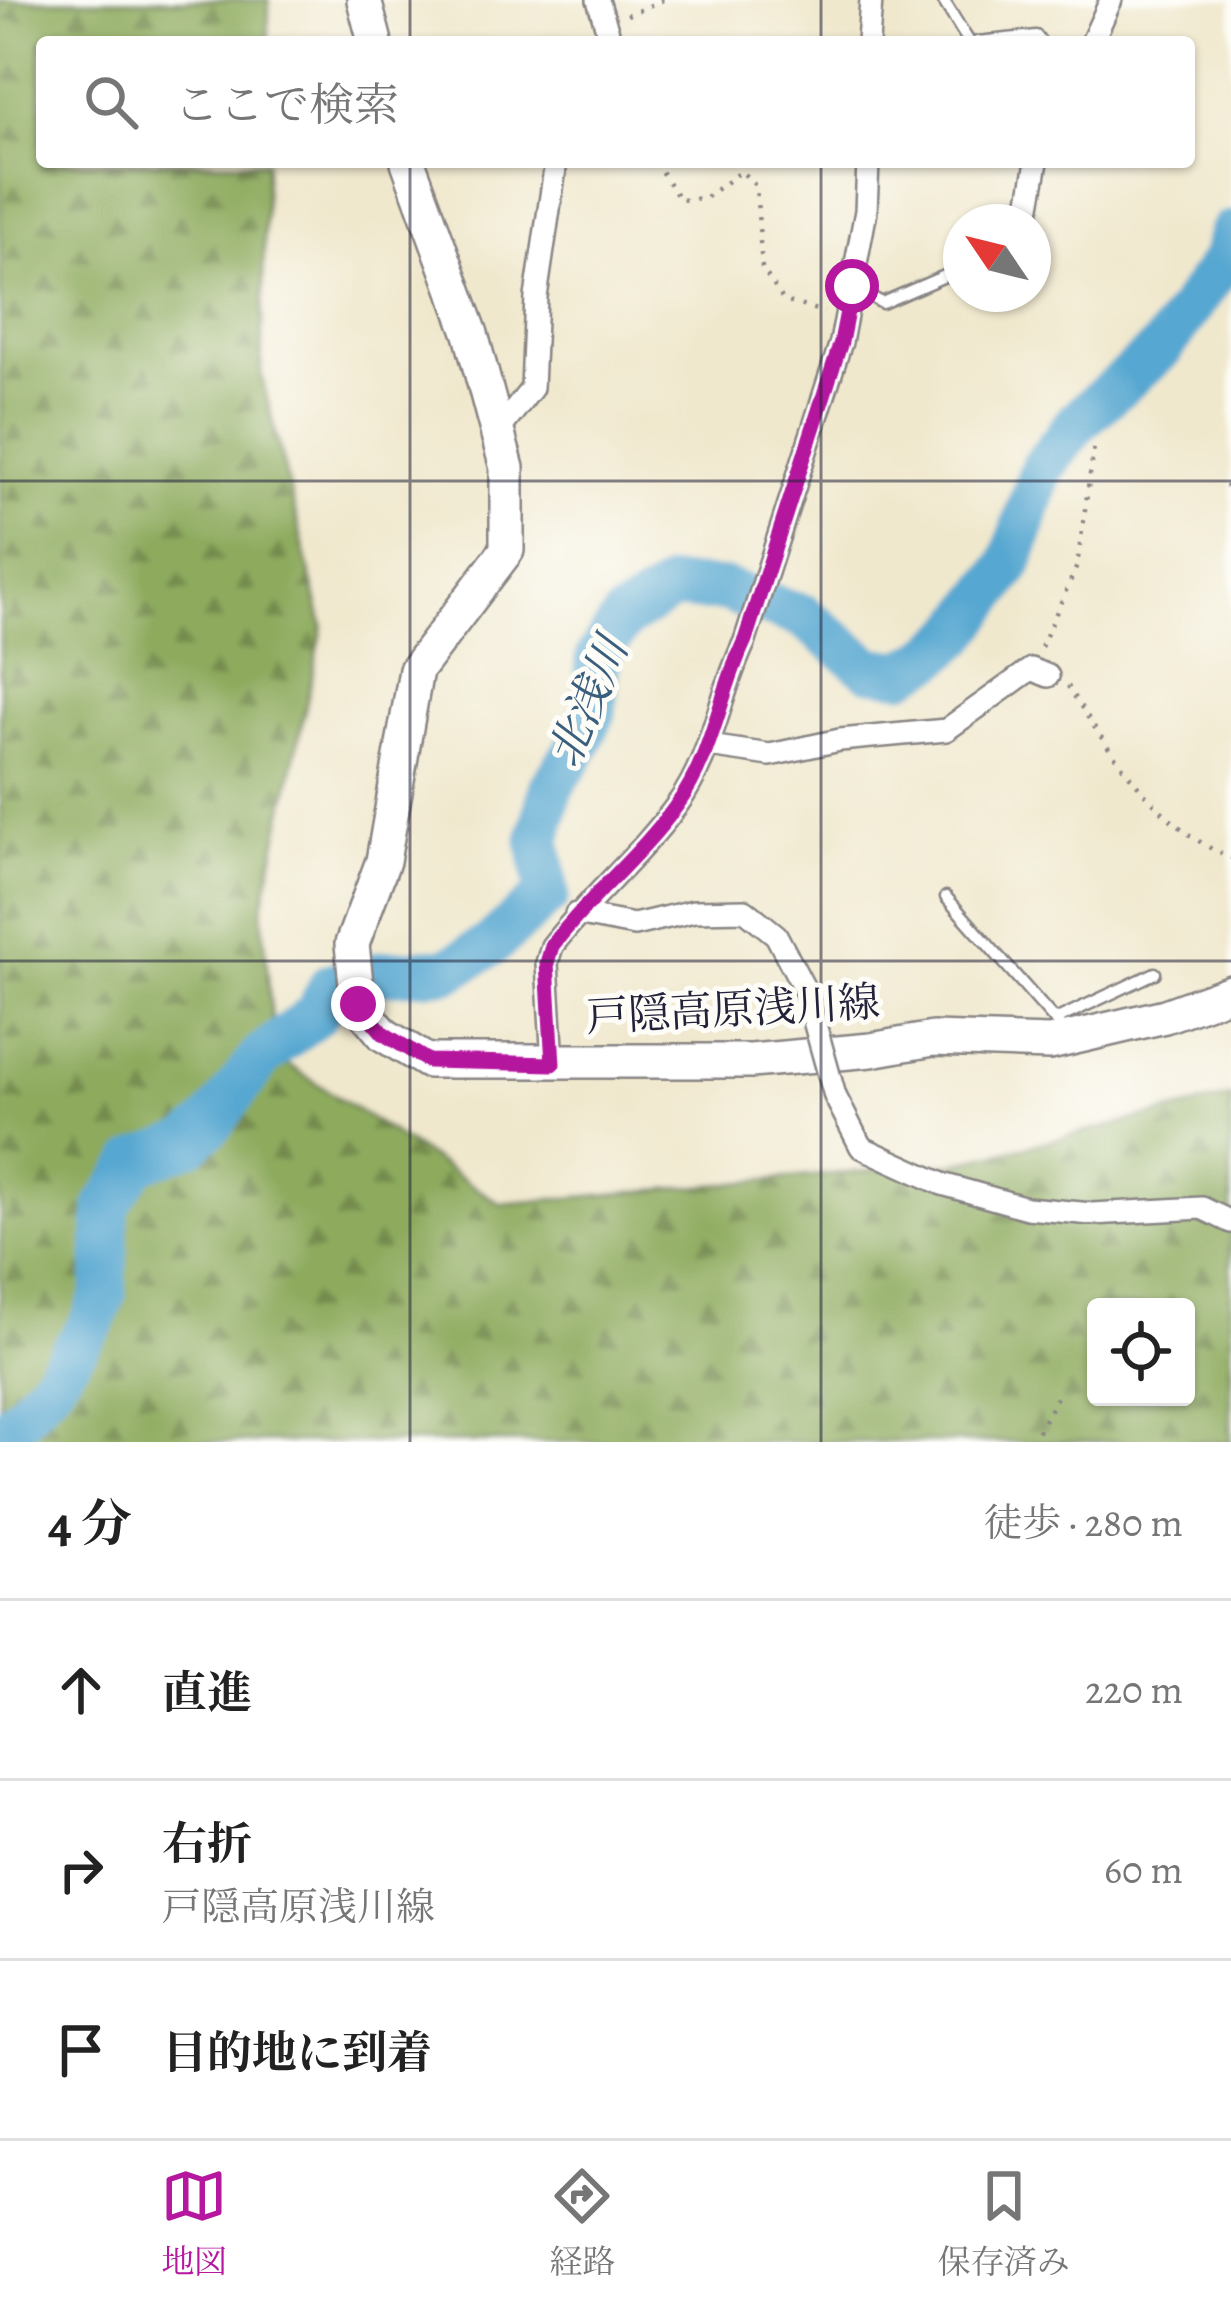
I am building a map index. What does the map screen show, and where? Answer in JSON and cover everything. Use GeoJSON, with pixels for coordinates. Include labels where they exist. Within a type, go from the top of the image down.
{"type":"FeatureCollection","features":[{"type":"Feature","properties":{"kind":"main road"},"geometry":{"type":"LineString","coordinates":[[364,0],[373,36]]}},
{"type":"Feature","properties":{"kind":"main road","name":"戸隠高原浅川線"},"geometry":{"type":"LineString","coordinates":[[411,168],[471,334],[507,468],[507,550],[416,670],[383,861],[352,944],[358,1004],[384,1034],[428,1061],[751,1061],[933,1039],[1050,1043],[1063,1029],[1165,1016],[1231,992]]}},
{"type":"Feature","properties":{"kind":"street"},"geometry":{"type":"LineString","coordinates":[[598,0],[616,34]]}},
{"type":"Feature","properties":{"kind":"street"},"geometry":{"type":"LineString","coordinates":[[868,36],[871,0]]}},
{"type":"Feature","properties":{"kind":"street"},"geometry":{"type":"LineString","coordinates":[[1095,36],[1112,0]]}},
{"type":"Feature","properties":{"kind":"street"},"geometry":{"type":"LineString","coordinates":[[497,433],[532,388],[536,297],[555,168]]}},
{"type":"Feature","properties":{"kind":"street"},"geometry":{"type":"LineString","coordinates":[[553,1064],[547,963],[552,946],[679,804],[709,746],[726,679],[745,640],[846,317],[866,211],[868,168]]}},
{"type":"Feature","properties":{"kind":"street"},"geometry":{"type":"LineString","coordinates":[[1029,204],[1036,168]]}},
{"type":"Feature","properties":{"kind":"street"},"geometry":{"type":"LineString","coordinates":[[709,746],[770,755],[840,740],[946,730],[1040,672]]}},
{"type":"Feature","properties":{"kind":"street"},"geometry":{"type":"LineString","coordinates":[[576,914],[634,925],[694,911],[746,910],[776,935],[806,992],[835,1096],[862,1148],[942,1184],[1027,1208],[1092,1214],[1202,1208],[1231,1222]]}},
{"type":"Feature","properties":{"kind":"lane"},"geometry":{"type":"LineString","coordinates":[[943,0],[969,36]]}},
{"type":"Feature","properties":{"kind":"lane"},"geometry":{"type":"LineString","coordinates":[[852,286],[882,303],[943,277]]}},
{"type":"Feature","properties":{"kind":"lane"},"geometry":{"type":"LineString","coordinates":[[946,897],[1063,1029],[1155,973]]}},
{"type":"Feature","properties":{"kind":"path"},"geometry":{"type":"LineString","coordinates":[[616,34],[628,12],[663,0]]}},
{"type":"Feature","properties":{"kind":"path"},"geometry":{"type":"LineString","coordinates":[[659,168],[680,200],[705,198],[741,171],[756,186],[761,268],[784,301],[846,317]]}},
{"type":"Feature","properties":{"kind":"path"},"geometry":{"type":"LineString","coordinates":[[1094,446],[1077,566],[1040,672],[1064,681],[1117,764],[1203,847],[1231,858]]}},
{"type":"Feature","properties":{"kind":"path"},"geometry":{"type":"LineString","coordinates":[[1231,475],[1225,482],[1231,499]]}},
{"type":"Feature","properties":{"kind":"path"},"geometry":{"type":"LineString","coordinates":[[1032,1442],[1057,1397]]}},
{"type":"Feature","properties":{"kind":"green space"},"geometry":{"type":"Polygon","coordinates":[[[0,0],[269,0],[268,36],[36,36],[36,168],[266,168],[261,374],[323,626],[262,910],[275,1056],[501,1204],[957,1163],[1231,1097],[1231,1442],[0,1442],[0,0]]]}},
{"type":"Feature","properties":{"kind":"waterway","name":"北浅川"},"geometry":{"type":"LineString","coordinates":[[0,1438],[50,1384],[93,1322],[104,1294],[107,1205],[137,1162],[190,1143],[212,1123],[261,1057],[317,1013],[331,985],[384,973],[448,970],[492,944],[547,895],[539,840],[551,788],[594,712],[598,656],[623,619],[672,588],[724,590],[803,616],[870,669],[902,673],[930,658],[959,634],[1011,564],[1041,470],[1077,422],[1162,348],[1224,259],[1231,233]]}},
{"type":"Feature","properties":{"kind":"route"},"geometry":{"type":"LineString","coordinates":[[358,1004],[384,1034],[428,1061],[553,1064],[547,963],[552,946],[679,804],[709,746],[726,679],[745,640],[841,342],[852,286]]}}]}
